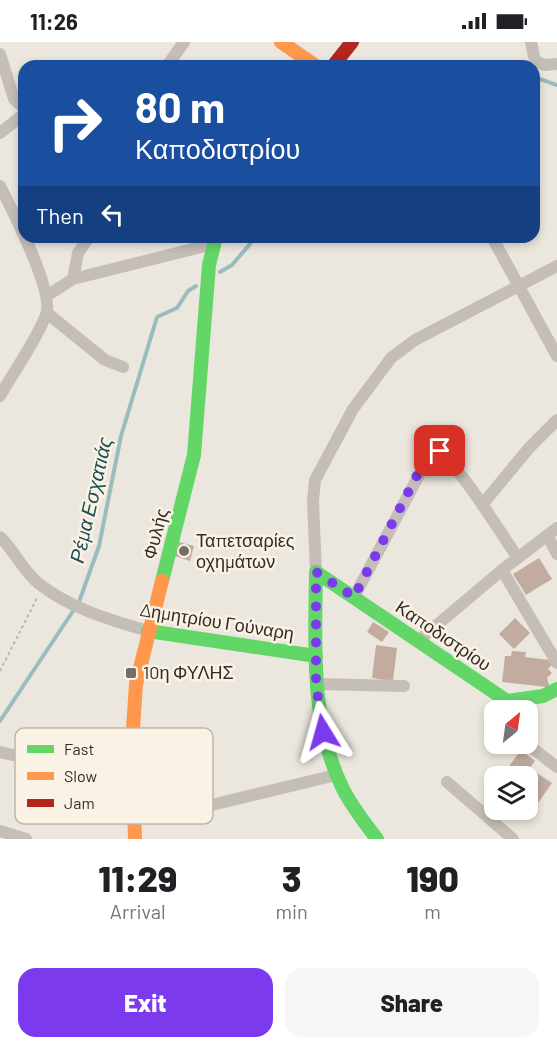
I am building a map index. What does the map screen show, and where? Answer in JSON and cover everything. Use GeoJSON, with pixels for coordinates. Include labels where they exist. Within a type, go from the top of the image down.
{"type":"FeatureCollection","features":[{"type":"Feature","properties":{"kind":"street"},"geometry":{"type":"LineString","coordinates":[[171,60],[184,42]]}},
{"type":"Feature","properties":{"kind":"street"},"geometry":{"type":"LineString","coordinates":[[281,42],[307,60]]}},
{"type":"Feature","properties":{"kind":"street"},"geometry":{"type":"LineString","coordinates":[[338,60],[352,42]]}},
{"type":"Feature","properties":{"kind":"street"},"geometry":{"type":"LineString","coordinates":[[531,42],[535,60]]}},
{"type":"Feature","properties":{"kind":"street"},"geometry":{"type":"LineString","coordinates":[[0,54],[14,99],[18,103]]}},
{"type":"Feature","properties":{"kind":"street"},"geometry":{"type":"LineString","coordinates":[[540,62],[557,64]]}},
{"type":"Feature","properties":{"kind":"street"},"geometry":{"type":"LineString","coordinates":[[0,133],[18,119]]}},
{"type":"Feature","properties":{"kind":"street"},"geometry":{"type":"LineString","coordinates":[[0,186],[18,225]]}},
{"type":"Feature","properties":{"kind":"street"},"geometry":{"type":"LineString","coordinates":[[0,396],[47,313],[48,295],[26,243]]}},
{"type":"Feature","properties":{"kind":"street"},"geometry":{"type":"LineString","coordinates":[[73,279],[78,253],[85,243]]}},
{"type":"Feature","properties":{"kind":"street"},"geometry":{"type":"LineString","coordinates":[[48,295],[73,279],[207,243]]}},
{"type":"Feature","properties":{"kind":"street","name":"Φυλής"},"geometry":{"type":"LineString","coordinates":[[134,728],[134,698],[148,631],[194,455],[214,243]]}},
{"type":"Feature","properties":{"kind":"street"},"geometry":{"type":"LineString","coordinates":[[495,243],[557,356]]}},
{"type":"Feature","properties":{"kind":"street"},"geometry":{"type":"LineString","coordinates":[[316,572],[313,501],[315,480],[353,409],[400,351],[557,266]]}},
{"type":"Feature","properties":{"kind":"street"},"geometry":{"type":"LineString","coordinates":[[47,313],[105,360],[123,367]]}},
{"type":"Feature","properties":{"kind":"street"},"geometry":{"type":"LineString","coordinates":[[482,505],[529,448],[557,420]]}},
{"type":"Feature","properties":{"kind":"street"},"geometry":{"type":"LineString","coordinates":[[354,597],[433,449],[440,451],[482,505],[518,558]]}},
{"type":"Feature","properties":{"kind":"street"},"geometry":{"type":"LineString","coordinates":[[418,642],[502,570],[552,532],[557,554]]}},
{"type":"Feature","properties":{"kind":"street","name":"Δημητρίου Γούναρη"},"geometry":{"type":"LineString","coordinates":[[0,537],[8,544],[22,566],[43,586],[62,599],[91,613],[148,631],[316,656]]}},
{"type":"Feature","properties":{"kind":"street"},"geometry":{"type":"LineString","coordinates":[[502,570],[557,663]]}},
{"type":"Feature","properties":{"kind":"street","name":"Δημητρίου Γούναρη"},"geometry":{"type":"LineString","coordinates":[[316,572],[316,684],[323,732],[336,775],[351,803],[377,839]]}},
{"type":"Feature","properties":{"kind":"street","name":"Καποδιστρίου"},"geometry":{"type":"LineString","coordinates":[[316,572],[507,701],[543,696],[557,689]]}},
{"type":"Feature","properties":{"kind":"street"},"geometry":{"type":"LineString","coordinates":[[316,684],[404,686]]}},
{"type":"Feature","properties":{"kind":"street"},"geometry":{"type":"LineString","coordinates":[[538,751],[555,761]]}},
{"type":"Feature","properties":{"kind":"street"},"geometry":{"type":"LineString","coordinates":[[0,752],[15,755]]}},
{"type":"Feature","properties":{"kind":"street"},"geometry":{"type":"LineString","coordinates":[[213,805],[336,775]]}},
{"type":"Feature","properties":{"kind":"street"},"geometry":{"type":"LineString","coordinates":[[447,783],[513,839]]}},
{"type":"Feature","properties":{"kind":"street","name":"Φυλής"},"geometry":{"type":"LineString","coordinates":[[134,824],[135,839]]}},
{"type":"Feature","properties":{"kind":"street"},"geometry":{"type":"LineString","coordinates":[[0,831],[26,839]]}},
{"type":"Feature","properties":{"kind":"path"},"geometry":{"type":"LineString","coordinates":[[0,670],[43,586]]}},
{"type":"Feature","properties":{"kind":"building","name":"Ταπετσαρίες οχημάτων"},"geometry":{"type":"Polygon","coordinates":[[[179,542],[194,546],[190,561],[175,556],[179,542]]]}},
{"type":"Feature","properties":{"kind":"building"},"geometry":{"type":"Polygon","coordinates":[[[539,558],[552,579],[526,595],[513,574],[539,558]]]}},
{"type":"Feature","properties":{"kind":"building"},"geometry":{"type":"Polygon","coordinates":[[[515,618],[530,633],[514,649],[499,634],[515,618]]]}},
{"type":"Feature","properties":{"kind":"building"},"geometry":{"type":"Polygon","coordinates":[[[373,622],[389,632],[382,642],[367,632],[373,622]]]}},
{"type":"Feature","properties":{"kind":"building"},"geometry":{"type":"Polygon","coordinates":[[[376,645],[397,648],[393,681],[372,678],[376,645]]]}},
{"type":"Feature","properties":{"kind":"building"},"geometry":{"type":"Polygon","coordinates":[[[512,651],[526,652],[525,657],[549,660],[552,665],[548,669],[552,673],[547,678],[549,685],[547,687],[502,682],[505,656],[511,656],[512,651]]]}},
{"type":"Feature","properties":{"kind":"building"},"geometry":{"type":"Polygon","coordinates":[[[518,754],[526,754],[535,761],[531,766],[509,766],[518,754]]]}},
{"type":"Feature","properties":{"kind":"building"},"geometry":{"type":"Polygon","coordinates":[[[538,774],[552,783],[538,803],[538,774]]]}},
{"type":"Feature","properties":{"kind":"waterway","name":"Ρέμα Εσχατιάς"},"geometry":{"type":"LineString","coordinates":[[540,79],[557,85]]}},
{"type":"Feature","properties":{"kind":"waterway","name":"Ρέμα Εσχατιάς"},"geometry":{"type":"LineString","coordinates":[[220,272],[232,265],[251,243]]}},
{"type":"Feature","properties":{"kind":"waterway","name":"Ρέμα Εσχατιάς"},"geometry":{"type":"LineString","coordinates":[[0,721],[79,602],[99,546],[121,436],[157,317],[177,308],[188,291],[196,286]]}},
{"type":"Feature","properties":{"kind":"traffic: fast"},"geometry":{"type":"LineString","coordinates":[[162,581],[194,455],[209,265],[214,243]]}},
{"type":"Feature","properties":{"kind":"traffic: fast"},"geometry":{"type":"LineString","coordinates":[[316,572],[507,701],[543,696],[557,689]]}},
{"type":"Feature","properties":{"kind":"traffic: fast"},"geometry":{"type":"LineString","coordinates":[[316,572],[315,656],[325,737],[332,763],[343,789],[377,839]]}},
{"type":"Feature","properties":{"kind":"traffic: fast"},"geometry":{"type":"LineString","coordinates":[[148,631],[316,656]]}},
{"type":"Feature","properties":{"kind":"traffic: slow"},"geometry":{"type":"LineString","coordinates":[[281,42],[307,60]]}},
{"type":"Feature","properties":{"kind":"traffic: slow"},"geometry":{"type":"LineString","coordinates":[[133,728],[136,684],[162,581]]}},
{"type":"Feature","properties":{"kind":"traffic: slow"},"geometry":{"type":"LineString","coordinates":[[135,824],[135,839]]}},
{"type":"Feature","properties":{"kind":"traffic: jam"},"geometry":{"type":"LineString","coordinates":[[338,60],[352,42]]}},
{"type":"Feature","properties":{"kind":"place","name":"Ταπετσαρίες οχημάτων"},"geometry":{"type":"Point","coordinates":[184,551]}},
{"type":"Feature","properties":{"kind":"place","name":"10η ΦΥΛΗΣ"},"geometry":{"type":"Point","coordinates":[131,673]}},
{"type":"Feature","properties":{"kind":"route"},"geometry":{"type":"LineString","coordinates":[[323,732],[316,684],[316,572],[354,597],[429,452],[433,449],[440,451]]}}]}
